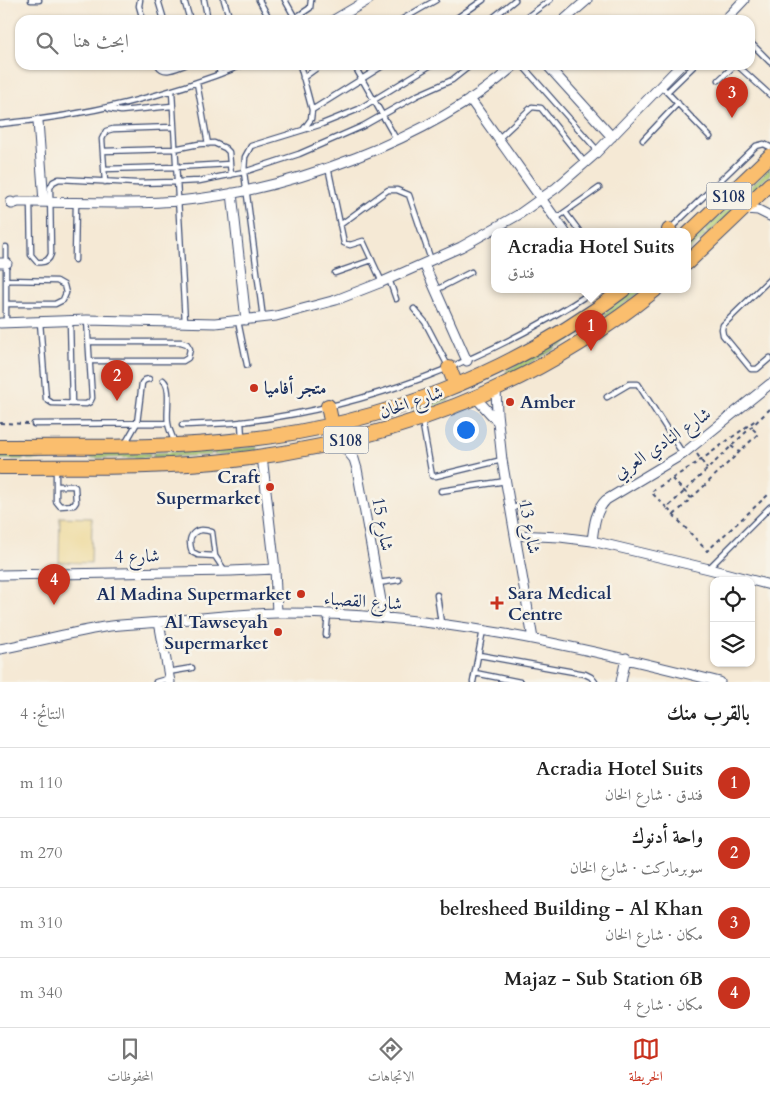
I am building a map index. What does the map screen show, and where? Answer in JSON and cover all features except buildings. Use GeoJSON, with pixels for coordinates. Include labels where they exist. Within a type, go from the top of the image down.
{"type":"FeatureCollection","features":[{"type":"Feature","properties":{"kind":"main road","name":"S108"},"geometry":{"type":"LineString","coordinates":[[691,232],[770,156]]}},
{"type":"Feature","properties":{"kind":"main road","name":"S108"},"geometry":{"type":"LineString","coordinates":[[691,259],[770,184]]}},
{"type":"Feature","properties":{"kind":"main road","name":"شارع الخان"},"geometry":{"type":"LineString","coordinates":[[0,447],[175,444],[242,440],[332,425],[406,404],[493,369],[569,327],[613,293]]}},
{"type":"Feature","properties":{"kind":"main road","name":"شارع الخان"},"geometry":{"type":"LineString","coordinates":[[0,467],[200,463],[262,456],[363,437],[422,419],[496,389],[576,346],[651,293]]}},
{"type":"Feature","properties":{"kind":"main road"},"geometry":{"type":"LineString","coordinates":[[449,368],[456,385]]}},
{"type":"Feature","properties":{"kind":"main road"},"geometry":{"type":"LineString","coordinates":[[363,437],[374,426],[406,415],[408,411],[406,404]]}},
{"type":"Feature","properties":{"kind":"main road"},"geometry":{"type":"LineString","coordinates":[[328,406],[332,425]]}},
{"type":"Feature","properties":{"kind":"street"},"geometry":{"type":"LineString","coordinates":[[342,15],[368,0]]}},
{"type":"Feature","properties":{"kind":"street"},"geometry":{"type":"LineString","coordinates":[[570,15],[587,0]]}},
{"type":"Feature","properties":{"kind":"street"},"geometry":{"type":"LineString","coordinates":[[730,15],[744,0]]}},
{"type":"Feature","properties":{"kind":"street"},"geometry":{"type":"LineString","coordinates":[[10,202],[12,204],[18,202],[135,203],[177,200],[246,191],[296,178],[396,139],[446,114],[489,87],[509,70]]}},
{"type":"Feature","properties":{"kind":"street"},"geometry":{"type":"LineString","coordinates":[[552,70],[612,137]]}},
{"type":"Feature","properties":{"kind":"street"},"geometry":{"type":"LineString","coordinates":[[495,228],[541,199],[586,163],[664,89],[677,70]]}},
{"type":"Feature","properties":{"kind":"street"},"geometry":{"type":"LineString","coordinates":[[470,100],[562,228]]}},
{"type":"Feature","properties":{"kind":"street"},"geometry":{"type":"LineString","coordinates":[[38,121],[47,202]]}},
{"type":"Feature","properties":{"kind":"street"},"geometry":{"type":"LineString","coordinates":[[232,193],[242,321]]}},
{"type":"Feature","properties":{"kind":"street"},"geometry":{"type":"LineString","coordinates":[[745,209],[758,210],[770,216]]}},
{"type":"Feature","properties":{"kind":"street"},"geometry":{"type":"LineString","coordinates":[[3,323],[87,320],[215,323],[263,318],[306,309],[336,300],[428,262],[491,231]]}},
{"type":"Feature","properties":{"kind":"street"},"geometry":{"type":"LineString","coordinates":[[428,262],[436,290],[467,361]]}},
{"type":"Feature","properties":{"kind":"street","name":"شارع النادي العربي"},"geometry":{"type":"LineString","coordinates":[[592,541],[596,516],[606,500],[683,454],[770,384]]}},
{"type":"Feature","properties":{"kind":"street","name":"شارع 13"},"geometry":{"type":"LineString","coordinates":[[496,389],[497,421],[502,460],[533,638]]}},
{"type":"Feature","properties":{"kind":"street"},"geometry":{"type":"LineString","coordinates":[[476,398],[497,421]]}},
{"type":"Feature","properties":{"kind":"street","name":"شارع 15"},"geometry":{"type":"LineString","coordinates":[[339,441],[348,450],[356,465],[384,617]]}},
{"type":"Feature","properties":{"kind":"street"},"geometry":{"type":"LineString","coordinates":[[262,456],[275,569],[277,613]]}},
{"type":"Feature","properties":{"kind":"street"},"geometry":{"type":"LineString","coordinates":[[515,535],[560,537],[592,541],[769,582]]}},
{"type":"Feature","properties":{"kind":"street","name":"شارع 4"},"geometry":{"type":"LineString","coordinates":[[0,575],[275,569]]}},
{"type":"Feature","properties":{"kind":"street","name":"شارع القصباء"},"geometry":{"type":"LineString","coordinates":[[0,649],[104,627],[215,616],[277,613],[328,614],[441,623],[533,638],[626,658],[720,682]]}},
{"type":"Feature","properties":{"kind":"street"},"geometry":{"type":"LineString","coordinates":[[158,622],[169,677]]}},
{"type":"Feature","properties":{"kind":"street"},"geometry":{"type":"LineString","coordinates":[[621,682],[626,658]]}},
{"type":"Feature","properties":{"kind":"lane"},"geometry":{"type":"LineString","coordinates":[[31,0],[39,0]]}},
{"type":"Feature","properties":{"kind":"lane"},"geometry":{"type":"LineString","coordinates":[[140,0],[139,6],[142,15]]}},
{"type":"Feature","properties":{"kind":"lane"},"geometry":{"type":"LineString","coordinates":[[158,0],[162,15]]}},
{"type":"Feature","properties":{"kind":"lane"},"geometry":{"type":"LineString","coordinates":[[184,0],[188,15]]}},
{"type":"Feature","properties":{"kind":"lane"},"geometry":{"type":"LineString","coordinates":[[204,0],[207,15]]}},
{"type":"Feature","properties":{"kind":"lane"},"geometry":{"type":"LineString","coordinates":[[224,0],[228,15]]}},
{"type":"Feature","properties":{"kind":"lane"},"geometry":{"type":"LineString","coordinates":[[259,0],[267,15]]}},
{"type":"Feature","properties":{"kind":"lane"},"geometry":{"type":"LineString","coordinates":[[285,0],[291,15]]}},
{"type":"Feature","properties":{"kind":"lane"},"geometry":{"type":"LineString","coordinates":[[299,15],[310,8],[311,0]]}},
{"type":"Feature","properties":{"kind":"lane"},"geometry":{"type":"LineString","coordinates":[[410,15],[436,0]]}},
{"type":"Feature","properties":{"kind":"lane"},"geometry":{"type":"LineString","coordinates":[[461,15],[483,0]]}},
{"type":"Feature","properties":{"kind":"lane"},"geometry":{"type":"LineString","coordinates":[[496,15],[515,0]]}},
{"type":"Feature","properties":{"kind":"lane"},"geometry":{"type":"LineString","coordinates":[[530,15],[550,0]]}},
{"type":"Feature","properties":{"kind":"lane"},"geometry":{"type":"LineString","coordinates":[[755,47],[770,62]]}},
{"type":"Feature","properties":{"kind":"lane"},"geometry":{"type":"LineString","coordinates":[[219,70],[220,74]]}},
{"type":"Feature","properties":{"kind":"lane"},"geometry":{"type":"LineString","coordinates":[[0,124],[38,121],[106,109],[172,91],[230,70]]}},
{"type":"Feature","properties":{"kind":"lane"},"geometry":{"type":"LineString","coordinates":[[301,70],[312,110],[311,118],[303,130]]}},
{"type":"Feature","properties":{"kind":"lane"},"geometry":{"type":"LineString","coordinates":[[303,78],[314,70]]}},
{"type":"Feature","properties":{"kind":"lane"},"geometry":{"type":"LineString","coordinates":[[356,70],[396,139]]}},
{"type":"Feature","properties":{"kind":"lane"},"geometry":{"type":"LineString","coordinates":[[312,110],[376,70]]}},
{"type":"Feature","properties":{"kind":"lane"},"geometry":{"type":"LineString","coordinates":[[263,318],[244,172],[245,157],[251,146],[322,124],[359,109],[423,70]]}},
{"type":"Feature","properties":{"kind":"lane"},"geometry":{"type":"LineString","coordinates":[[30,202],[31,255],[34,260],[46,261],[51,254],[47,202],[53,182],[59,179],[136,183],[176,182],[199,181],[244,172],[299,154],[363,126],[418,95],[452,80],[465,70]]}},
{"type":"Feature","properties":{"kind":"lane"},"geometry":{"type":"LineString","coordinates":[[526,70],[598,152]]}},
{"type":"Feature","properties":{"kind":"lane"},"geometry":{"type":"LineString","coordinates":[[689,70],[664,89],[710,137]]}},
{"type":"Feature","properties":{"kind":"lane"},"geometry":{"type":"LineString","coordinates":[[719,80],[730,70]]}},
{"type":"Feature","properties":{"kind":"lane"},"geometry":{"type":"LineString","coordinates":[[742,70],[770,95]]}},
{"type":"Feature","properties":{"kind":"lane"},"geometry":{"type":"LineString","coordinates":[[197,83],[208,144]]}},
{"type":"Feature","properties":{"kind":"lane"},"geometry":{"type":"LineString","coordinates":[[172,91],[185,323]]}},
{"type":"Feature","properties":{"kind":"lane"},"geometry":{"type":"LineString","coordinates":[[643,140],[678,103]]}},
{"type":"Feature","properties":{"kind":"lane"},"geometry":{"type":"LineString","coordinates":[[106,109],[121,111],[172,106]]}},
{"type":"Feature","properties":{"kind":"lane"},"geometry":{"type":"LineString","coordinates":[[498,138],[532,107],[541,108],[586,163]]}},
{"type":"Feature","properties":{"kind":"lane"},"geometry":{"type":"LineString","coordinates":[[105,182],[102,139],[106,132],[113,129],[173,127]]}},
{"type":"Feature","properties":{"kind":"lane"},"geometry":{"type":"LineString","coordinates":[[102,151],[174,149],[214,143],[229,152],[232,175]]}},
{"type":"Feature","properties":{"kind":"lane"},"geometry":{"type":"LineString","coordinates":[[673,228],[754,148],[761,144],[770,147]]}},
{"type":"Feature","properties":{"kind":"lane"},"geometry":{"type":"LineString","coordinates":[[104,169],[230,164]]}},
{"type":"Feature","properties":{"kind":"lane"},"geometry":{"type":"LineString","coordinates":[[328,167],[344,243],[350,245],[363,241],[372,260],[396,299]]}},
{"type":"Feature","properties":{"kind":"lane"},"geometry":{"type":"LineString","coordinates":[[555,219],[599,188]]}},
{"type":"Feature","properties":{"kind":"lane"},"geometry":{"type":"LineString","coordinates":[[340,225],[388,190],[397,190],[409,195],[428,262]]}},
{"type":"Feature","properties":{"kind":"lane"},"geometry":{"type":"LineString","coordinates":[[75,260],[76,203]]}},
{"type":"Feature","properties":{"kind":"lane"},"geometry":{"type":"LineString","coordinates":[[565,212],[577,228]]}},
{"type":"Feature","properties":{"kind":"lane"},"geometry":{"type":"LineString","coordinates":[[3,323],[7,280],[3,263],[6,247]]}},
{"type":"Feature","properties":{"kind":"lane"},"geometry":{"type":"LineString","coordinates":[[335,273],[372,260]]}},
{"type":"Feature","properties":{"kind":"lane"},"geometry":{"type":"LineString","coordinates":[[436,290],[471,272]]}},
{"type":"Feature","properties":{"kind":"lane"},"geometry":{"type":"LineString","coordinates":[[770,279],[723,325],[722,329],[723,335],[751,369],[757,369],[770,358]]}},
{"type":"Feature","properties":{"kind":"lane"},"geometry":{"type":"LineString","coordinates":[[6,304],[55,304],[62,300],[66,293],[64,285],[57,280],[7,280]]}},
{"type":"Feature","properties":{"kind":"lane"},"geometry":{"type":"LineString","coordinates":[[182,425],[241,422],[328,406],[383,392],[467,361],[528,331],[590,293]]}},
{"type":"Feature","properties":{"kind":"lane"},"geometry":{"type":"LineString","coordinates":[[414,309],[425,322],[449,368]]}},
{"type":"Feature","properties":{"kind":"lane"},"geometry":{"type":"LineString","coordinates":[[40,322],[45,396],[52,403],[86,404],[92,400],[87,320]]}},
{"type":"Feature","properties":{"kind":"lane"},"geometry":{"type":"LineString","coordinates":[[70,321],[72,404]]}},
{"type":"Feature","properties":{"kind":"lane"},"geometry":{"type":"LineString","coordinates":[[242,321],[246,365]]}},
{"type":"Feature","properties":{"kind":"lane"},"geometry":{"type":"LineString","coordinates":[[89,342],[182,342],[187,344],[190,352],[188,358],[183,361],[90,361]]}},
{"type":"Feature","properties":{"kind":"lane"},"geometry":{"type":"LineString","coordinates":[[124,445],[137,423],[141,385],[145,380],[149,379]]}},
{"type":"Feature","properties":{"kind":"lane"},"geometry":{"type":"LineString","coordinates":[[163,380],[168,386],[168,423],[175,444]]}},
{"type":"Feature","properties":{"kind":"lane"},"geometry":{"type":"LineString","coordinates":[[607,397],[629,384],[638,384],[683,454]]}},
{"type":"Feature","properties":{"kind":"lane"},"geometry":{"type":"LineString","coordinates":[[422,419],[432,476],[502,460]]}},
{"type":"Feature","properties":{"kind":"lane"},"geometry":{"type":"LineString","coordinates":[[241,422],[242,440]]}},
{"type":"Feature","properties":{"kind":"lane"},"geometry":{"type":"LineString","coordinates":[[34,424],[168,423]]}},
{"type":"Feature","properties":{"kind":"lane"},"geometry":{"type":"LineString","coordinates":[[56,467],[56,486],[56,501],[58,506],[76,504],[75,487],[56,486]]}},
{"type":"Feature","properties":{"kind":"lane"},"geometry":{"type":"LineString","coordinates":[[441,491],[506,481]]}},
{"type":"Feature","properties":{"kind":"lane"},"geometry":{"type":"LineString","coordinates":[[511,509],[523,504]]}},
{"type":"Feature","properties":{"kind":"lane"},"geometry":{"type":"LineString","coordinates":[[709,568],[770,507]]}},
{"type":"Feature","properties":{"kind":"lane"},"geometry":{"type":"LineString","coordinates":[[215,556],[198,555],[192,552],[190,548],[193,532],[198,530],[212,532],[215,556],[225,571]]}},
{"type":"Feature","properties":{"kind":"lane"},"geometry":{"type":"LineString","coordinates":[[377,584],[398,580]]}},
{"type":"Feature","properties":{"kind":"lane"},"geometry":{"type":"LineString","coordinates":[[437,595],[441,623]]}},
{"type":"Feature","properties":{"kind":"lane"},"geometry":{"type":"LineString","coordinates":[[326,634],[328,614]]}},
{"type":"Feature","properties":{"kind":"lane"},"geometry":{"type":"LineString","coordinates":[[473,682],[483,630]]}},
{"type":"Feature","properties":{"kind":"lane"},"geometry":{"type":"LineString","coordinates":[[478,655],[585,674],[595,682]]}},
{"type":"Feature","properties":{"kind":"lane"},"geometry":{"type":"LineString","coordinates":[[156,682],[192,668]]}},
{"type":"Feature","properties":{"kind":"lane"},"geometry":{"type":"LineString","coordinates":[[475,673],[520,682]]}},
{"type":"Feature","properties":{"kind":"path"},"geometry":{"type":"LineString","coordinates":[[666,508],[770,409]]}},
{"type":"Feature","properties":{"kind":"path"},"geometry":{"type":"LineString","coordinates":[[760,418],[701,460],[651,492],[708,551],[770,493]]}},
{"type":"Feature","properties":{"kind":"path"},"geometry":{"type":"LineString","coordinates":[[0,423],[34,424]]}},
{"type":"Feature","properties":{"kind":"path"},"geometry":{"type":"LineString","coordinates":[[674,515],[758,434],[750,426]]}},
{"type":"Feature","properties":{"kind":"path"},"geometry":{"type":"LineString","coordinates":[[731,446],[739,452]]}},
{"type":"Feature","properties":{"kind":"path"},"geometry":{"type":"LineString","coordinates":[[692,447],[707,469]]}},
{"type":"Feature","properties":{"kind":"path"},"geometry":{"type":"LineString","coordinates":[[672,479],[691,498]]}},
{"type":"Feature","properties":{"kind":"green space"},"geometry":{"type":"Polygon","coordinates":[[[770,168],[770,174],[753,190],[750,187],[770,168]]]}},
{"type":"Feature","properties":{"kind":"green space"},"geometry":{"type":"Polygon","coordinates":[[[747,190],[750,193],[708,234],[705,230],[747,190]]]}},
{"type":"Feature","properties":{"kind":"green space"},"geometry":{"type":"Polygon","coordinates":[[[703,232],[706,235],[691,248],[691,243],[703,232]]]}},
{"type":"Feature","properties":{"kind":"green space"},"geometry":{"type":"Polygon","coordinates":[[[632,293],[639,293],[607,316],[604,313],[632,293]]]}},
{"type":"Feature","properties":{"kind":"green space"},"geometry":{"type":"Polygon","coordinates":[[[602,314],[605,318],[559,347],[556,344],[602,314]]]}},
{"type":"Feature","properties":{"kind":"green space"},"geometry":{"type":"Polygon","coordinates":[[[554,345],[556,349],[508,375],[506,371],[554,345]]]}},
{"type":"Feature","properties":{"kind":"green space"},"geometry":{"type":"Polygon","coordinates":[[[447,397],[449,401],[414,414],[413,410],[447,397]]]}},
{"type":"Feature","properties":{"kind":"green space"},"geometry":{"type":"Polygon","coordinates":[[[257,447],[258,450],[214,455],[214,451],[257,447]]]}},
{"type":"Feature","properties":{"kind":"green space"},"geometry":{"type":"Polygon","coordinates":[[[211,451],[211,455],[153,457],[153,453],[211,451]]]}},
{"type":"Feature","properties":{"kind":"green space"},"geometry":{"type":"Polygon","coordinates":[[[150,453],[150,457],[90,458],[90,454],[150,453]]]}},
{"type":"Feature","properties":{"kind":"green space"},"geometry":{"type":"Polygon","coordinates":[[[86,454],[86,458],[27,459],[27,455],[86,454]]]}},
{"type":"Feature","properties":{"kind":"green space"},"geometry":{"type":"Polygon","coordinates":[[[0,455],[24,455],[24,459],[0,459],[0,455]]]}},
{"type":"Feature","properties":{"kind":"sand"},"geometry":{"type":"Polygon","coordinates":[[[60,517],[92,518],[91,563],[59,562],[60,517]]]}},
{"type":"Feature","properties":{"kind":"place","name":"belresheed Building - Al Khan"},"geometry":{"type":"Point","coordinates":[732,118]}},
{"type":"Feature","properties":{"kind":"place","name":"Acradia Hotel Suits"},"geometry":{"type":"Point","coordinates":[591,351]}},
{"type":"Feature","properties":{"kind":"place","name":"متجر أفاميا"},"geometry":{"type":"Point","coordinates":[254,388]}},
{"type":"Feature","properties":{"kind":"place","name":"واحة أدنوك"},"geometry":{"type":"Point","coordinates":[117,401]}},
{"type":"Feature","properties":{"kind":"place","name":"Amber"},"geometry":{"type":"Point","coordinates":[510,402]}},
{"type":"Feature","properties":{"kind":"place","name":"Craft Supermarket"},"geometry":{"type":"Point","coordinates":[270,487]}},
{"type":"Feature","properties":{"kind":"place","name":"Al Madina Supermarket"},"geometry":{"type":"Point","coordinates":[301,594]}},
{"type":"Feature","properties":{"kind":"place","name":"Sara Medical Centre"},"geometry":{"type":"Point","coordinates":[497,603]}},
{"type":"Feature","properties":{"kind":"place","name":"Majaz - Sub Station 6B"},"geometry":{"type":"Point","coordinates":[54,605]}},
{"type":"Feature","properties":{"kind":"place","name":"Al Tawseyah Supermarket"},"geometry":{"type":"Point","coordinates":[278,632]}}]}
